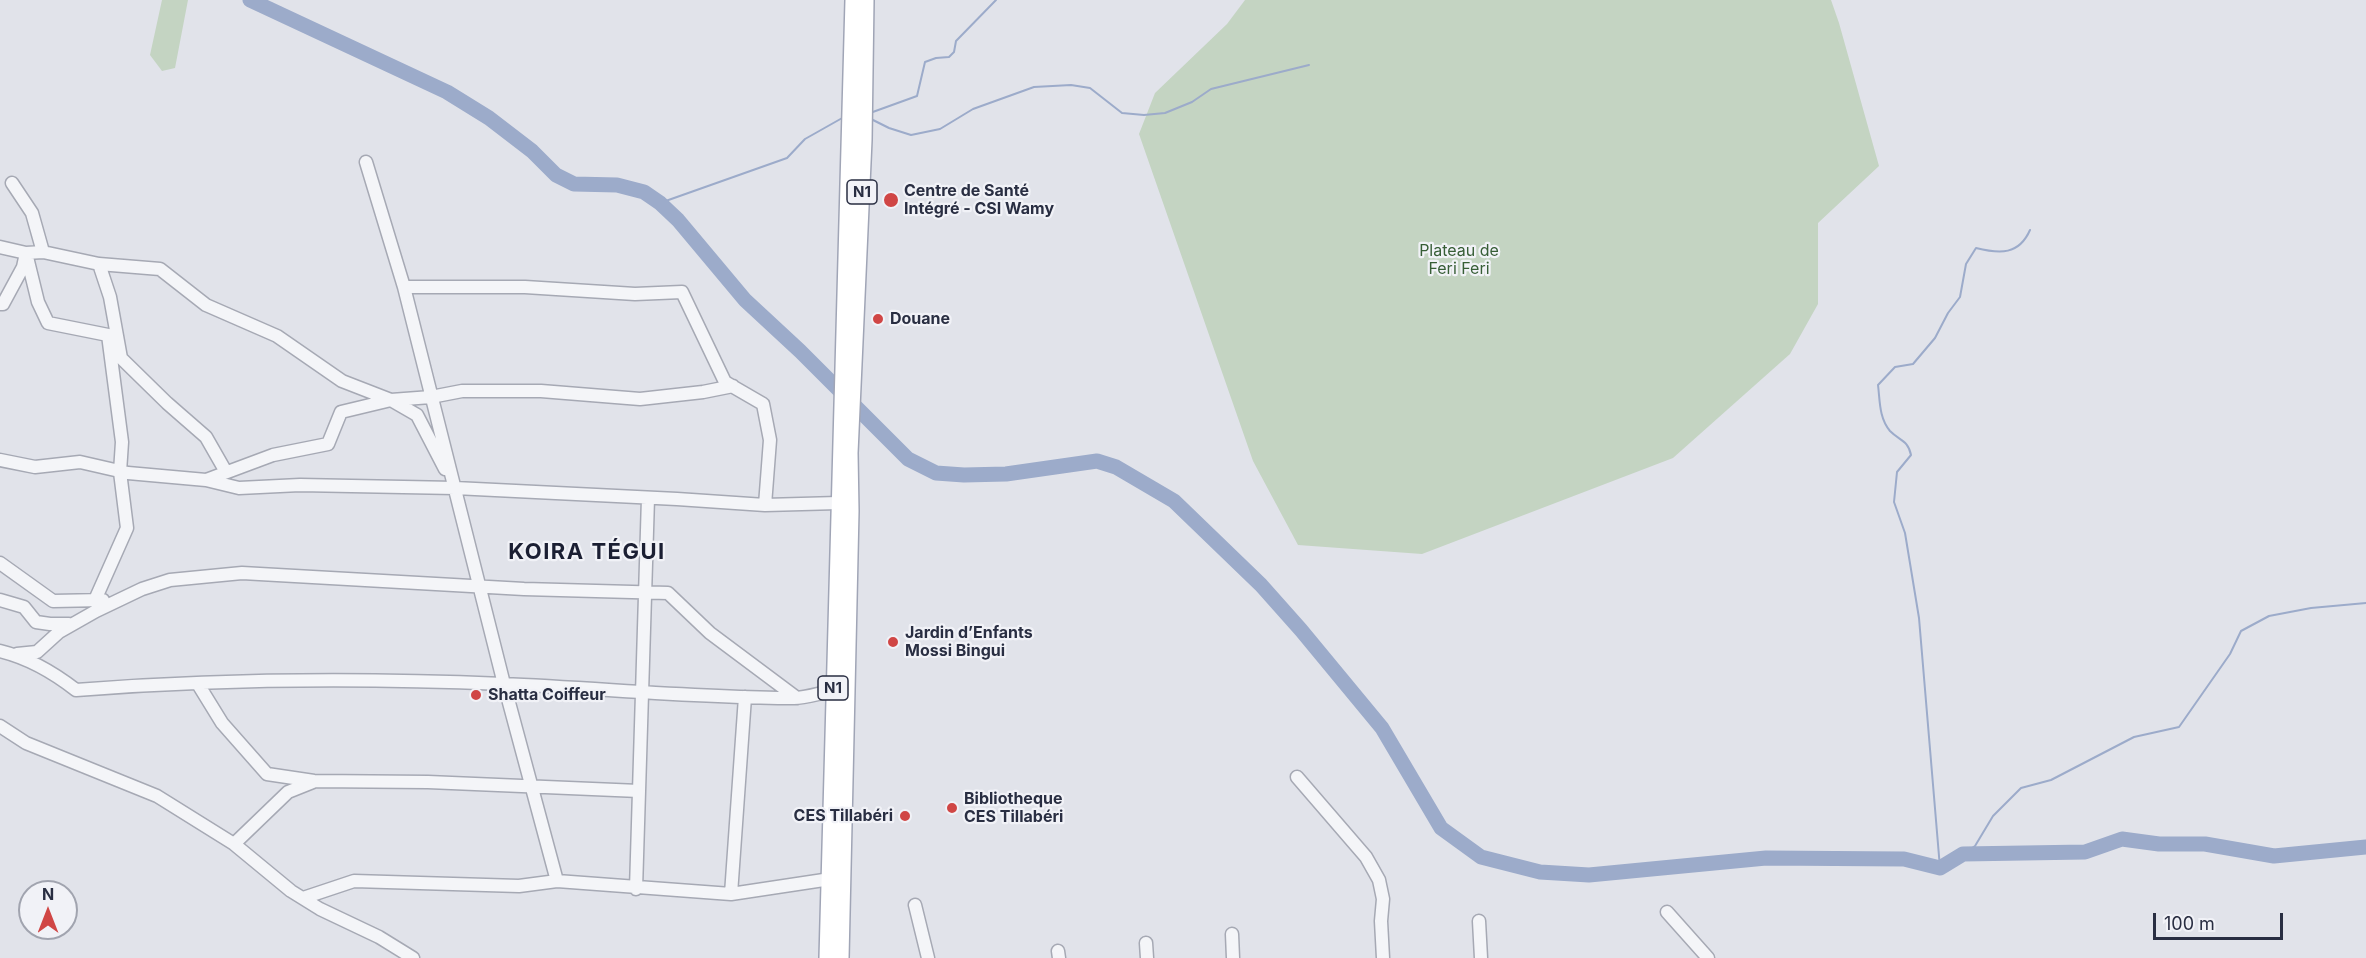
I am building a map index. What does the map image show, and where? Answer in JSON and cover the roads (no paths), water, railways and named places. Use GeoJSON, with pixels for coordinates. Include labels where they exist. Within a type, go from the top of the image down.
{"type":"FeatureCollection","features":[{"type":"Feature","properties":{"kind":"main road","name":"N1"},"geometry":{"type":"LineString","coordinates":[[841,958],[837,878],[846,420],[851,288],[853,0]]}},
{"type":"Feature","properties":{"kind":"main road","name":"N1"},"geometry":{"type":"LineString","coordinates":[[851,288],[864,151],[866,0]]}},
{"type":"Feature","properties":{"kind":"main road","name":"N1"},"geometry":{"type":"LineString","coordinates":[[840,690],[838,503],[846,420]]}},
{"type":"Feature","properties":{"kind":"main road","name":"N1"},"geometry":{"type":"LineString","coordinates":[[827,958],[837,878]]}},
{"type":"Feature","properties":{"kind":"street"},"geometry":{"type":"LineString","coordinates":[[366,162],[404,287],[504,684],[557,881]]}},
{"type":"Feature","properties":{"kind":"street"},"geometry":{"type":"LineString","coordinates":[[12,183],[32,213],[43,252]]}},
{"type":"Feature","properties":{"kind":"street"},"geometry":{"type":"LineString","coordinates":[[0,247],[26,253],[43,252],[99,264],[160,269],[206,305],[277,336],[342,381],[391,400],[417,415],[455,488]]}},
{"type":"Feature","properties":{"kind":"street"},"geometry":{"type":"LineString","coordinates":[[0,304],[3,304],[23,267],[26,253]]}},
{"type":"Feature","properties":{"kind":"street"},"geometry":{"type":"LineString","coordinates":[[26,253],[38,302],[48,323],[108,335],[122,442],[120,472],[127,528],[95,600]]}},
{"type":"Feature","properties":{"kind":"street"},"geometry":{"type":"LineString","coordinates":[[99,264],[110,297],[121,358],[167,404],[206,437],[226,472]]}},
{"type":"Feature","properties":{"kind":"street"},"geometry":{"type":"LineString","coordinates":[[404,287],[525,287],[635,294],[682,292],[725,382],[763,404],[770,440],[765,506]]}},
{"type":"Feature","properties":{"kind":"street"},"geometry":{"type":"LineString","coordinates":[[206,480],[273,455],[328,444],[341,412],[391,400],[432,397],[462,391],[499,390],[640,399],[733,386]]}},
{"type":"Feature","properties":{"kind":"street"},"geometry":{"type":"LineString","coordinates":[[0,460],[35,467],[80,462],[120,472],[206,480],[239,488],[300,485],[455,488],[765,506],[838,503]]}},
{"type":"Feature","properties":{"kind":"street"},"geometry":{"type":"LineString","coordinates":[[636,889],[648,498]]}},
{"type":"Feature","properties":{"kind":"street"},"geometry":{"type":"LineString","coordinates":[[0,563],[53,601],[117,600]]}},
{"type":"Feature","properties":{"kind":"street"},"geometry":{"type":"LineString","coordinates":[[0,659],[15,654],[37,652],[58,632],[72,624],[117,600],[170,580],[242,573],[480,586],[668,593],[710,633],[797,698]]}},
{"type":"Feature","properties":{"kind":"street"},"geometry":{"type":"LineString","coordinates":[[0,600],[24,607],[36,621],[50,624],[72,624]]}},
{"type":"Feature","properties":{"kind":"street"},"geometry":{"type":"LineString","coordinates":[[0,651],[15,654],[51,671],[76,690],[358,680],[504,684],[642,693],[797,698],[840,690]]}},
{"type":"Feature","properties":{"kind":"street"},"geometry":{"type":"LineString","coordinates":[[198,684],[222,723],[267,774],[315,781],[428,782],[639,791]]}},
{"type":"Feature","properties":{"kind":"street"},"geometry":{"type":"LineString","coordinates":[[731,894],[745,696]]}},
{"type":"Feature","properties":{"kind":"street"},"geometry":{"type":"LineString","coordinates":[[0,726],[26,743],[157,796],[234,844],[320,909],[379,937],[413,958]]}},
{"type":"Feature","properties":{"kind":"street"},"geometry":{"type":"LineString","coordinates":[[1297,777],[1366,857],[1379,880],[1383,899],[1381,921],[1383,958]]}},
{"type":"Feature","properties":{"kind":"street"},"geometry":{"type":"LineString","coordinates":[[234,844],[288,792],[315,781]]}},
{"type":"Feature","properties":{"kind":"street"},"geometry":{"type":"LineString","coordinates":[[303,898],[354,881],[519,886],[557,881],[636,889],[731,894],[837,878]]}},
{"type":"Feature","properties":{"kind":"street"},"geometry":{"type":"LineString","coordinates":[[915,905],[928,958]]}},
{"type":"Feature","properties":{"kind":"street"},"geometry":{"type":"LineString","coordinates":[[1668,912],[1708,958]]}},
{"type":"Feature","properties":{"kind":"street"},"geometry":{"type":"LineString","coordinates":[[1479,921],[1481,958]]}},
{"type":"Feature","properties":{"kind":"street"},"geometry":{"type":"LineString","coordinates":[[1232,934],[1233,958]]}},
{"type":"Feature","properties":{"kind":"street"},"geometry":{"type":"LineString","coordinates":[[1146,944],[1147,958]]}},
{"type":"Feature","properties":{"kind":"waterway"},"geometry":{"type":"LineString","coordinates":[[250,0],[447,92],[489,118],[532,151],[556,175],[574,184],[617,185],[644,192],[660,203],[678,220],[745,300],[800,351],[908,459],[936,473],[964,475],[1006,474],[1097,461],[1116,467],[1174,501],[1261,585],[1301,630],[1382,728],[1441,828],[1481,857],[1540,872],[1589,875],[1766,858],[1904,859],[1940,868],[1963,854],[2085,852],[2122,839],[2159,844],[2205,844],[2274,856],[2366,847]]}},
{"type":"Feature","properties":{"kind":"waterway"},"geometry":{"type":"LineString","coordinates":[[870,113],[917,96],[925,62],[949,57],[954,52],[956,41],[996,0]]}},
{"type":"Feature","properties":{"kind":"waterway"},"geometry":{"type":"LineString","coordinates":[[869,118],[911,135],[940,129],[973,109],[1034,87],[1071,85],[1090,88],[1122,113],[1144,115],[1165,113],[1192,102],[1211,89],[1309,65]]}},
{"type":"Feature","properties":{"kind":"waterway"},"geometry":{"type":"LineString","coordinates":[[660,203],[787,158],[805,139],[844,117]]}},
{"type":"Feature","properties":{"kind":"waterway"},"geometry":{"type":"LineString","coordinates":[[1940,868],[1919,618],[1905,533],[1894,502],[1897,472],[1911,455],[1906,443],[1886,426],[1878,385],[1895,367],[1913,364],[1935,338],[1948,313],[1960,297],[1966,264],[1976,248],[2008,251],[2020,244],[2030,230]]}},
{"type":"Feature","properties":{"kind":"waterway"},"geometry":{"type":"LineString","coordinates":[[1963,854],[1975,846],[1993,816],[2021,788],[2051,780],[2134,737],[2179,727],[2230,654],[2241,631],[2269,616],[2311,608],[2366,603]]}},
{"type":"Feature","properties":{"kind":"place","name":"Centre de Santé Intégré - CSI Wamy"},"geometry":{"type":"Point","coordinates":[891,200]}},
{"type":"Feature","properties":{"kind":"place","name":"Douane"},"geometry":{"type":"Point","coordinates":[878,319]}},
{"type":"Feature","properties":{"kind":"place","name":"Jardin d’Enfants Mossi Bingui"},"geometry":{"type":"Point","coordinates":[893,642]}},
{"type":"Feature","properties":{"kind":"place","name":"Shatta Coiffeur"},"geometry":{"type":"Point","coordinates":[476,695]}},
{"type":"Feature","properties":{"kind":"place","name":"Bibliotheque CES Tillabéri"},"geometry":{"type":"Point","coordinates":[952,808]}},
{"type":"Feature","properties":{"kind":"place","name":"CES Tillabéri"},"geometry":{"type":"Point","coordinates":[905,816]}},
{"type":"Feature","properties":{"kind":"district","name":"KOIRA TÉGUI"},"geometry":{"type":"Point","coordinates":[587,552]}},
{"type":"Feature","properties":{"kind":"park label","name":"Plateau de Feri Feri"},"geometry":{"type":"Point","coordinates":[1459,260]}}]}
